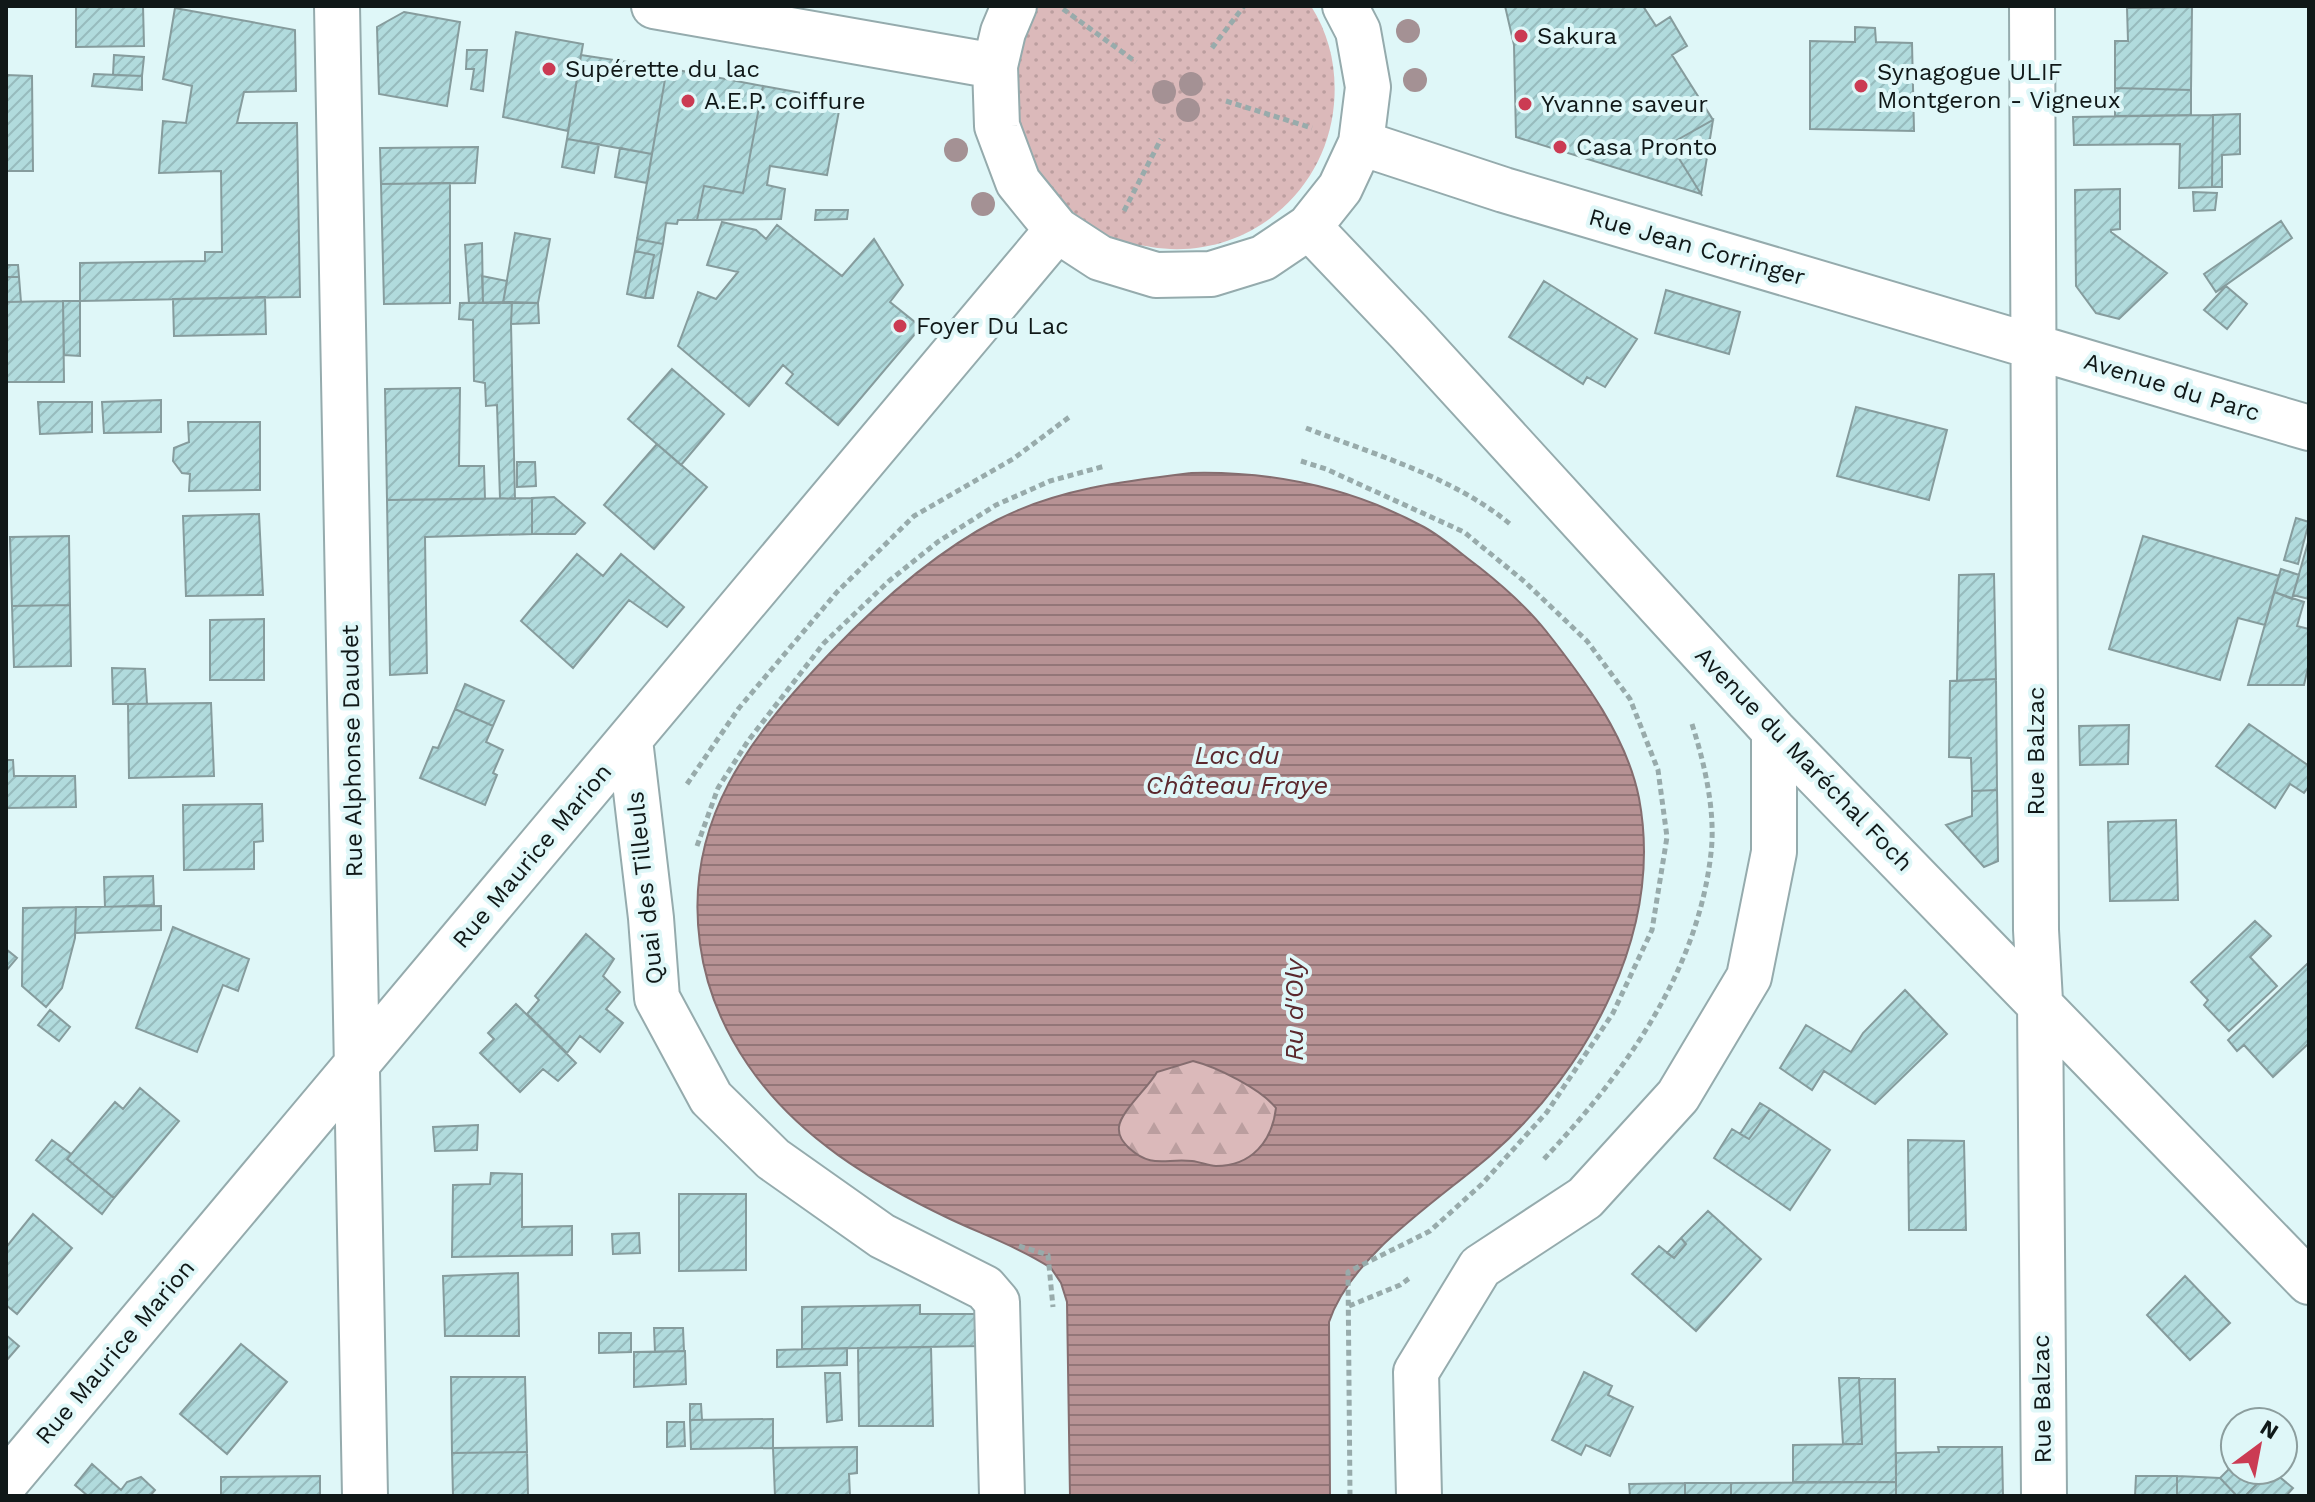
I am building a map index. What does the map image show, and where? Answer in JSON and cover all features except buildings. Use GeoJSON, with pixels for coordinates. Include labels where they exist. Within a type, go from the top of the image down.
{"type":"FeatureCollection","features":[{"type":"Feature","properties":{"kind":"street","name":"Rue Alphonse Daudet"},"geometry":{"type":"LineString","coordinates":[[337,6],[365,1496]]}},
{"type":"Feature","properties":{"kind":"street"},"geometry":{"type":"LineString","coordinates":[[654,6],[995,66]]}},
{"type":"Feature","properties":{"kind":"street"},"geometry":{"type":"LineString","coordinates":[[1014,6],[1003,32],[995,66],[997,126],[1018,182],[1057,230],[1100,258],[1156,275],[1211,274],[1263,258],[1309,227],[1340,188],[1357,150],[1368,87],[1358,31],[1345,6]]}},
{"type":"Feature","properties":{"kind":"street","name":"Rue Balzac"},"geometry":{"type":"LineString","coordinates":[[2032,6],[2036,930],[2040,1001],[2044,1496]]}},
{"type":"Feature","properties":{"kind":"street","name":"Rue Jean Corringer"},"geometry":{"type":"LineString","coordinates":[[1357,150],[2035,346]]}},
{"type":"Feature","properties":{"kind":"street","name":"Avenue du Maréchal Foch"},"geometry":{"type":"LineString","coordinates":[[1309,227],[1774,731],[2040,1001],[2309,1282]]}},
{"type":"Feature","properties":{"kind":"street","name":"Rue Maurice Marion"},"geometry":{"type":"LineString","coordinates":[[6,1482],[1057,230]]}},
{"type":"Feature","properties":{"kind":"street","name":"Avenue du Parc"},"geometry":{"type":"LineString","coordinates":[[2035,346],[2309,428]]}},
{"type":"Feature","properties":{"kind":"street"},"geometry":{"type":"LineString","coordinates":[[1419,1496],[1416,1372],[1480,1267],[1585,1198],[1678,1096],[1749,977],[1774,852],[1774,731]]}},
{"type":"Feature","properties":{"kind":"street","name":"Quai des Tilleuls"},"geometry":{"type":"LineString","coordinates":[[630,740],[657,998],[711,1098],[773,1159],[882,1236],[985,1288],[997,1302],[1002,1496]]}},
{"type":"Feature","properties":{"kind":"path"},"geometry":{"type":"LineString","coordinates":[[1059,6],[1136,62]]}},
{"type":"Feature","properties":{"kind":"path"},"geometry":{"type":"LineString","coordinates":[[1212,48],[1244,6]]}},
{"type":"Feature","properties":{"kind":"path"},"geometry":{"type":"LineString","coordinates":[[1226,101],[1339,137],[1357,150]]}},
{"type":"Feature","properties":{"kind":"path"},"geometry":{"type":"LineString","coordinates":[[685,788],[739,708],[837,592],[914,516],[1013,459],[1072,415]]}},
{"type":"Feature","properties":{"kind":"path"},"geometry":{"type":"LineString","coordinates":[[1306,428],[1438,478],[1493,510],[1516,529]]}},
{"type":"Feature","properties":{"kind":"path"},"geometry":{"type":"LineString","coordinates":[[1301,461],[1351,479],[1464,532],[1525,582],[1587,641],[1630,699],[1658,770],[1667,837],[1652,930],[1613,1013],[1547,1112],[1482,1184],[1430,1231],[1348,1272],[1350,1496]]}},
{"type":"Feature","properties":{"kind":"path"},"geometry":{"type":"LineString","coordinates":[[692,858],[718,788],[748,741],[824,643],[889,581],[939,541],[996,505],[1050,481],[1105,466]]}},
{"type":"Feature","properties":{"kind":"path"},"geometry":{"type":"LineString","coordinates":[[1540,1164],[1578,1123],[1624,1062],[1666,997],[1695,934],[1712,851],[1709,797],[1692,723],[1686,710]]}},
{"type":"Feature","properties":{"kind":"path"},"geometry":{"type":"LineString","coordinates":[[1005,1242],[1048,1255],[1053,1313]]}},
{"type":"Feature","properties":{"kind":"path"},"geometry":{"type":"LineString","coordinates":[[1349,1306],[1400,1285],[1412,1276]]}},
{"type":"Feature","properties":{"kind":"green space"},"geometry":{"type":"Polygon","coordinates":[[[1038,6],[1311,6],[1327,41],[1335,91],[1328,137],[1315,167],[1297,194],[1274,216],[1247,233],[1217,244],[1185,249],[1151,247],[1125,242],[1098,230],[1067,207],[1041,178],[1020,128],[1014,92],[1015,74],[1022,38],[1038,6]]]}},
{"type":"Feature","properties":{"kind":"green space"},"geometry":{"type":"Polygon","coordinates":[[[1193,1061],[1238,1080],[1260,1093],[1276,1108],[1265,1142],[1250,1157],[1216,1166],[1182,1160],[1152,1161],[1137,1154],[1121,1139],[1121,1121],[1157,1072],[1193,1061]]]}},
{"type":"Feature","properties":{"kind":"water","name":"Lac du Château Fraye"},"geometry":{"type":"Polygon","coordinates":[[[1191,473],[1251,475],[1340,492],[1397,513],[1438,536],[1514,597],[1560,649],[1614,731],[1625,753],[1639,798],[1644,848],[1640,898],[1629,947],[1611,994],[1587,1039],[1559,1082],[1527,1120],[1491,1155],[1399,1230],[1356,1274],[1340,1297],[1329,1322],[1330,1496],[1070,1496],[1067,1302],[1061,1283],[1051,1268],[892,1189],[838,1155],[789,1114],[748,1065],[730,1036],[711,992],[700,944],[697,899],[702,858],[713,820],[729,783],[774,716],[849,633],[888,597],[952,547],[1020,509],[1116,483],[1191,473]],[[1193,1061],[1157,1072],[1121,1121],[1120,1136],[1129,1148],[1152,1161],[1182,1160],[1216,1166],[1240,1162],[1258,1149],[1270,1131],[1276,1108],[1249,1086],[1193,1061]]]}},
{"type":"Feature","properties":{"kind":"place","name":"Sakura"},"geometry":{"type":"Point","coordinates":[1521,36]}},
{"type":"Feature","properties":{"kind":"place","name":"Supérette du lac"},"geometry":{"type":"Point","coordinates":[549,69]}},
{"type":"Feature","properties":{"kind":"place","name":"Synagogue ULIF Montgeron - Vigneux"},"geometry":{"type":"Point","coordinates":[1861,86]}},
{"type":"Feature","properties":{"kind":"place","name":"A.E.P. coiffure"},"geometry":{"type":"Point","coordinates":[688,101]}},
{"type":"Feature","properties":{"kind":"place","name":"Yvanne saveur"},"geometry":{"type":"Point","coordinates":[1525,104]}},
{"type":"Feature","properties":{"kind":"place","name":"Casa Pronto"},"geometry":{"type":"Point","coordinates":[1560,147]}},
{"type":"Feature","properties":{"kind":"place","name":"Foyer Du Lac"},"geometry":{"type":"Point","coordinates":[900,326]}},
{"type":"Feature","properties":{"kind":"water label","name":"Ru d'Oly"},"geometry":{"type":"Point","coordinates":[1294,1010]}}]}
